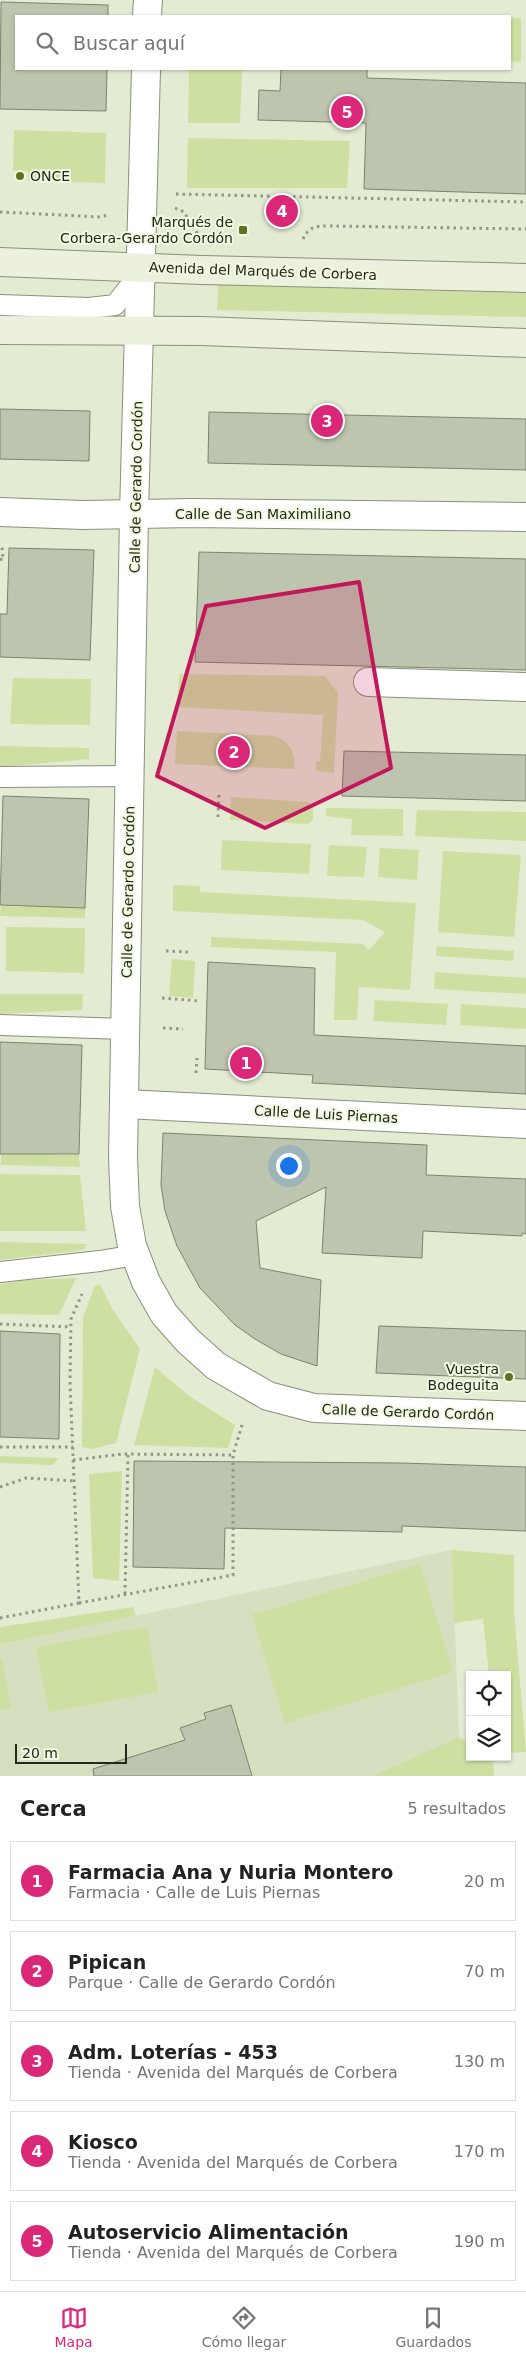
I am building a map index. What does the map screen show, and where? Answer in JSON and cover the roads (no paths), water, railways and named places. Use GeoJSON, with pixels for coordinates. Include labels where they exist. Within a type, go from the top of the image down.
{"type":"FeatureCollection","features":[{"type":"Feature","properties":{"kind":"street"},"geometry":{"type":"LineString","coordinates":[[147,15],[148,0]]}},
{"type":"Feature","properties":{"kind":"street","name":"Calle de Gerardo Cordón"},"geometry":{"type":"LineString","coordinates":[[146,70],[134,514],[123,1158],[125,1206],[135,1255],[146,1282],[164,1314],[188,1341],[216,1366],[268,1396],[314,1408],[526,1416]]}},
{"type":"Feature","properties":{"kind":"street","name":"Avenida del Marqués de Corbera"},"geometry":{"type":"LineString","coordinates":[[0,262],[141,266],[210,271],[526,278]]}},
{"type":"Feature","properties":{"kind":"street"},"geometry":{"type":"LineString","coordinates":[[0,330],[201,331],[526,343]]}},
{"type":"Feature","properties":{"kind":"street","name":"Calle de San Maximiliano"},"geometry":{"type":"LineString","coordinates":[[0,512],[526,517]]}},
{"type":"Feature","properties":{"kind":"street"},"geometry":{"type":"LineString","coordinates":[[368,682],[526,687]]}},
{"type":"Feature","properties":{"kind":"street","name":"Calle de Luis Piernas"},"geometry":{"type":"LineString","coordinates":[[125,1104],[526,1124]]}},
{"type":"Feature","properties":{"kind":"lane"},"geometry":{"type":"LineString","coordinates":[[0,305],[89,308],[116,305],[134,281],[141,266]]}},
{"type":"Feature","properties":{"kind":"lane"},"geometry":{"type":"LineString","coordinates":[[0,777],[130,776]]}},
{"type":"Feature","properties":{"kind":"lane"},"geometry":{"type":"LineString","coordinates":[[0,1025],[126,1029]]}},
{"type":"Feature","properties":{"kind":"lane"},"geometry":{"type":"LineString","coordinates":[[0,1272],[100,1261],[135,1255]]}},
{"type":"Feature","properties":{"kind":"place","name":"Autoservicio Alimentación"},"geometry":{"type":"Point","coordinates":[347,112]}},
{"type":"Feature","properties":{"kind":"place","name":"ONCE"},"geometry":{"type":"Point","coordinates":[20,176]}},
{"type":"Feature","properties":{"kind":"place","name":"Kiosco"},"geometry":{"type":"Point","coordinates":[282,211]}},
{"type":"Feature","properties":{"kind":"place","name":"Marqués de Corbera-Gerardo Cordón"},"geometry":{"type":"Point","coordinates":[243,230]}},
{"type":"Feature","properties":{"kind":"place","name":"Adm. Loterías - 453"},"geometry":{"type":"Point","coordinates":[327,421]}},
{"type":"Feature","properties":{"kind":"place","name":"Pipican"},"geometry":{"type":"Point","coordinates":[234,752]}},
{"type":"Feature","properties":{"kind":"place","name":"Farmacia Ana y Nuria Montero"},"geometry":{"type":"Point","coordinates":[246,1063]}},
{"type":"Feature","properties":{"kind":"place","name":"Vuestra Bodeguita"},"geometry":{"type":"Point","coordinates":[509,1377]}}]}
